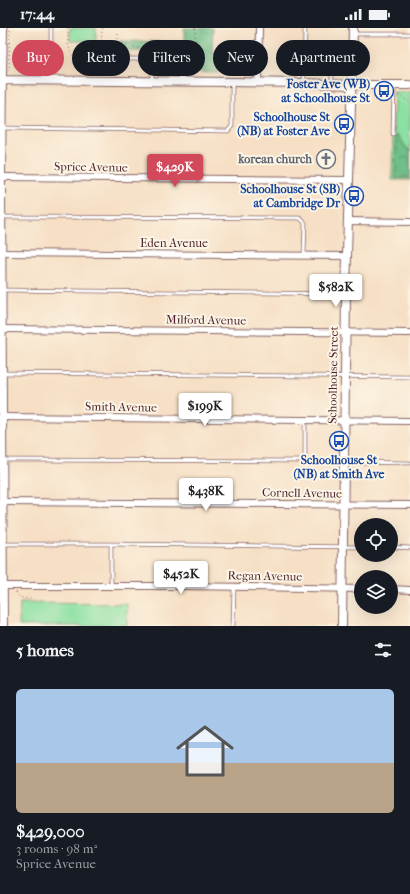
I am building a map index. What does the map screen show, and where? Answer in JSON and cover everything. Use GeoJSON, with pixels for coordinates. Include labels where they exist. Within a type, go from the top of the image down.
{"type":"FeatureCollection","features":[{"type":"Feature","properties":{"kind":"street"},"geometry":{"type":"LineString","coordinates":[[3,28],[1,38],[1,417],[3,460],[3,626]]}},
{"type":"Feature","properties":{"kind":"street"},"geometry":{"type":"LineString","coordinates":[[258,83],[259,28]]}},
{"type":"Feature","properties":{"kind":"street","name":"Schoolhouse Street"},"geometry":{"type":"LineString","coordinates":[[342,626],[345,333],[351,76]]}},
{"type":"Feature","properties":{"kind":"street"},"geometry":{"type":"LineString","coordinates":[[1,80],[304,83],[394,88],[410,85]]}},
{"type":"Feature","properties":{"kind":"street","name":"Sprice Avenue"},"geometry":{"type":"LineString","coordinates":[[1,177],[349,180]]}},
{"type":"Feature","properties":{"kind":"street"},"geometry":{"type":"LineString","coordinates":[[348,221],[410,222]]}},
{"type":"Feature","properties":{"kind":"street","name":"Eden Avenue"},"geometry":{"type":"LineString","coordinates":[[1,253],[347,256]]}},
{"type":"Feature","properties":{"kind":"street","name":"Milford Avenue"},"geometry":{"type":"LineString","coordinates":[[2,329],[410,334]]}},
{"type":"Feature","properties":{"kind":"street","name":"Smith Avenue"},"geometry":{"type":"LineString","coordinates":[[1,417],[410,421]]}},
{"type":"Feature","properties":{"kind":"street","name":"Cornell Avenue"},"geometry":{"type":"LineString","coordinates":[[3,502],[410,505]]}},
{"type":"Feature","properties":{"kind":"street","name":"Regan Avenue"},"geometry":{"type":"LineString","coordinates":[[2,585],[354,589]]}},
{"type":"Feature","properties":{"kind":"street"},"geometry":{"type":"LineString","coordinates":[[398,589],[410,590]]}},
{"type":"Feature","properties":{"kind":"lane"},"geometry":{"type":"LineString","coordinates":[[51,28],[51,81]]}},
{"type":"Feature","properties":{"kind":"lane"},"geometry":{"type":"LineString","coordinates":[[304,83],[305,28]]}},
{"type":"Feature","properties":{"kind":"lane"},"geometry":{"type":"LineString","coordinates":[[353,31],[410,34]]}},
{"type":"Feature","properties":{"kind":"lane"},"geometry":{"type":"LineString","coordinates":[[152,76],[152,82]]}},
{"type":"Feature","properties":{"kind":"lane"},"geometry":{"type":"LineString","coordinates":[[332,76],[332,84]]}},
{"type":"Feature","properties":{"kind":"lane"},"geometry":{"type":"LineString","coordinates":[[1,128],[228,131],[232,126],[232,82]]}},
{"type":"Feature","properties":{"kind":"lane"},"geometry":{"type":"LineString","coordinates":[[393,134],[394,88]]}},
{"type":"Feature","properties":{"kind":"lane"},"geometry":{"type":"LineString","coordinates":[[2,217],[300,218],[304,223],[304,255]]}},
{"type":"Feature","properties":{"kind":"lane"},"geometry":{"type":"LineString","coordinates":[[2,290],[346,294]]}},
{"type":"Feature","properties":{"kind":"lane"},"geometry":{"type":"LineString","coordinates":[[2,372],[410,377]]}},
{"type":"Feature","properties":{"kind":"lane"},"geometry":{"type":"LineString","coordinates":[[3,460],[305,461],[305,419]]}},
{"type":"Feature","properties":{"kind":"lane"},"geometry":{"type":"LineString","coordinates":[[344,462],[410,463]]}},
{"type":"Feature","properties":{"kind":"lane"},"geometry":{"type":"LineString","coordinates":[[3,544],[354,547]]}},
{"type":"Feature","properties":{"kind":"lane"},"geometry":{"type":"LineString","coordinates":[[111,544],[111,586]]}},
{"type":"Feature","properties":{"kind":"lane"},"geometry":{"type":"LineString","coordinates":[[398,547],[410,548]]}},
{"type":"Feature","properties":{"kind":"lane"},"geometry":{"type":"LineString","coordinates":[[233,626],[234,587]]}},
{"type":"Feature","properties":{"kind":"path"},"geometry":{"type":"LineString","coordinates":[[9,73],[10,28]]}},
{"type":"Feature","properties":{"kind":"path"},"geometry":{"type":"LineString","coordinates":[[68,28],[68,45],[73,56],[74,64],[80,72],[88,76],[91,81]]}},
{"type":"Feature","properties":{"kind":"path"},"geometry":{"type":"LineString","coordinates":[[101,40],[103,28]]}},
{"type":"Feature","properties":{"kind":"path"},"geometry":{"type":"LineString","coordinates":[[195,28],[197,82]]}},
{"type":"Feature","properties":{"kind":"path"},"geometry":{"type":"LineString","coordinates":[[118,34],[118,40]]}},
{"type":"Feature","properties":{"kind":"path"},"geometry":{"type":"LineString","coordinates":[[394,88],[396,94],[410,102]]}},
{"type":"Feature","properties":{"kind":"path"},"geometry":{"type":"LineString","coordinates":[[16,592],[18,597],[31,599]]}},
{"type":"Feature","properties":{"kind":"green space"},"geometry":{"type":"Polygon","coordinates":[[[70,28],[96,28],[96,40],[70,41],[70,28]]]}},
{"type":"Feature","properties":{"kind":"green space"},"geometry":{"type":"Polygon","coordinates":[[[184,28],[213,28],[213,73],[205,73],[205,40],[184,40],[184,28]]]}},
{"type":"Feature","properties":{"kind":"green space"},"geometry":{"type":"Polygon","coordinates":[[[130,41],[138,41],[138,51],[130,51],[130,41]]]}},
{"type":"Feature","properties":{"kind":"green space"},"geometry":{"type":"Polygon","coordinates":[[[394,92],[410,92],[410,180],[392,180],[394,92]]]}},
{"type":"Feature","properties":{"kind":"green space"},"geometry":{"type":"Polygon","coordinates":[[[398,135],[408,150],[410,150],[410,178],[395,178],[396,136],[398,135]]]}},
{"type":"Feature","properties":{"kind":"green space"},"geometry":{"type":"Polygon","coordinates":[[[20,603],[127,604],[127,626],[19,626],[20,603]]]}},
{"type":"Feature","properties":{"kind":"place","name":"Foster Ave (WB) at Schoolhouse St"},"geometry":{"type":"Point","coordinates":[384,91]}},
{"type":"Feature","properties":{"kind":"place","name":"Schoolhouse St (NB) at Foster Ave"},"geometry":{"type":"Point","coordinates":[344,124]}},
{"type":"Feature","properties":{"kind":"place","name":"korean church"},"geometry":{"type":"Point","coordinates":[326,159]}},
{"type":"Feature","properties":{"kind":"place","name":"Schoolhouse St (SB) at Cambridge Dr"},"geometry":{"type":"Point","coordinates":[354,196]}},
{"type":"Feature","properties":{"kind":"place","name":"Schoolhouse St (NB) at Smith Ave"},"geometry":{"type":"Point","coordinates":[339,441]}}]}
